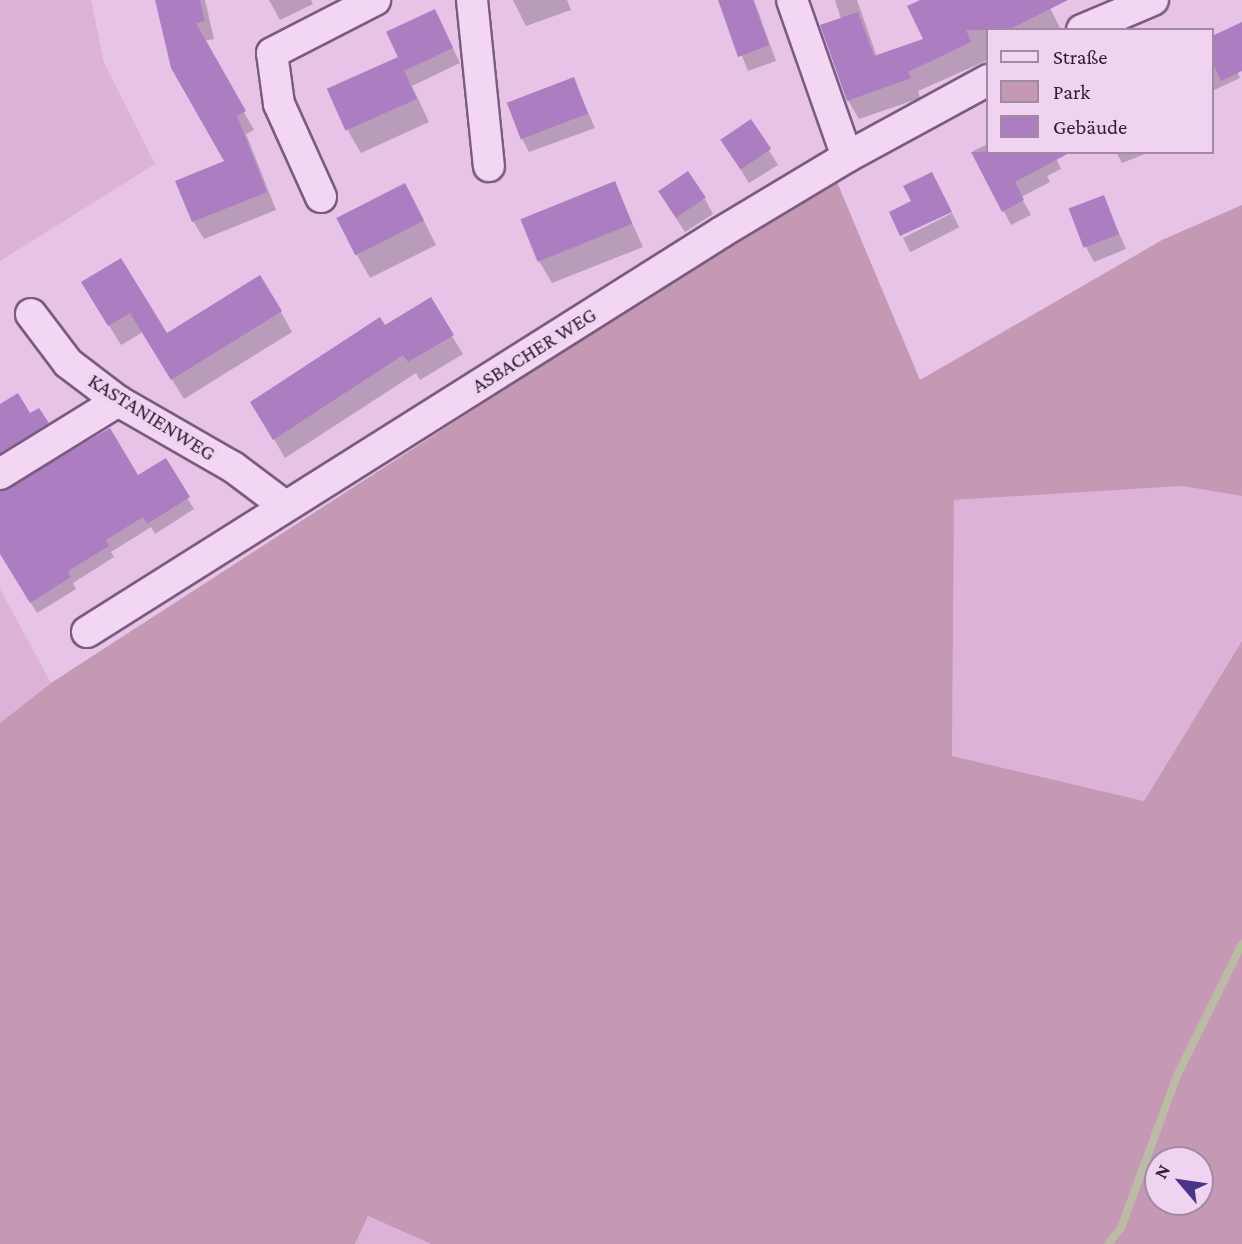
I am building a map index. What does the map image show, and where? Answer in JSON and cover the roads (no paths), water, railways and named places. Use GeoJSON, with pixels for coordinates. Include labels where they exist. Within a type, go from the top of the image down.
{"type":"FeatureCollection","features":[{"type":"Feature","properties":{"kind":"street"},"geometry":{"type":"LineString","coordinates":[[321,197],[279,104],[272,53],[375,0]]}},
{"type":"Feature","properties":{"kind":"street"},"geometry":{"type":"LineString","coordinates":[[472,0],[489,166]]}},
{"type":"Feature","properties":{"kind":"street"},"geometry":{"type":"LineString","coordinates":[[792,0],[847,157]]}},
{"type":"Feature","properties":{"kind":"street"},"geometry":{"type":"LineString","coordinates":[[1088,18],[1153,0]]}},
{"type":"Feature","properties":{"kind":"street","name":"ASBACHER WEG"},"geometry":{"type":"LineString","coordinates":[[87,632],[847,157],[986,81]]}},
{"type":"Feature","properties":{"kind":"street","name":"KASTANIENWEG"},"geometry":{"type":"LineString","coordinates":[[31,314],[68,363],[118,401],[233,467],[285,506]]}},
{"type":"Feature","properties":{"kind":"street"},"geometry":{"type":"LineString","coordinates":[[0,474],[118,401]]}},
{"type":"Feature","properties":{"kind":"waterway"},"geometry":{"type":"LineString","coordinates":[[1108,1244],[1121,1228],[1177,1076],[1242,944]]}}]}
